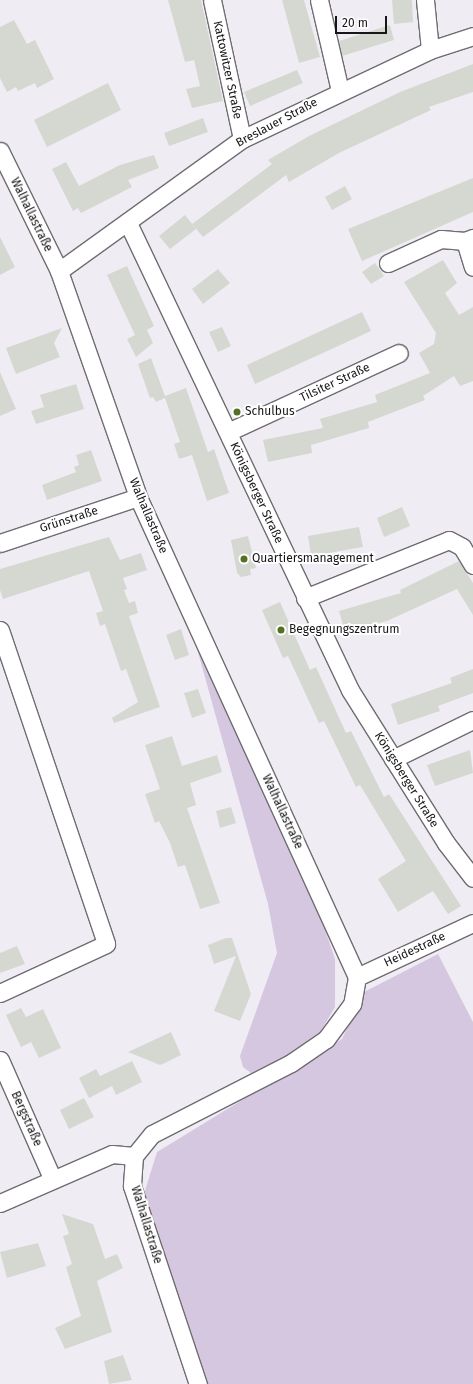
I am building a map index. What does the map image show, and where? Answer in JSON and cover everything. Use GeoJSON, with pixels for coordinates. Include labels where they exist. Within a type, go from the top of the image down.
{"type":"FeatureCollection","features":[{"type":"Feature","properties":{"kind":"street","name":"Kattowitzer Straße"},"geometry":{"type":"LineString","coordinates":[[212,0],[242,139]]}},
{"type":"Feature","properties":{"kind":"street"},"geometry":{"type":"LineString","coordinates":[[319,0],[340,91]]}},
{"type":"Feature","properties":{"kind":"street"},"geometry":{"type":"LineString","coordinates":[[425,0],[430,50]]}},
{"type":"Feature","properties":{"kind":"street","name":"Breslauer Straße"},"geometry":{"type":"LineString","coordinates":[[59,271],[128,223],[242,139],[340,91],[430,50],[473,36]]}},
{"type":"Feature","properties":{"kind":"street","name":"Walhallastraße"},"geometry":{"type":"LineString","coordinates":[[0,151],[59,271],[138,498],[357,977]]}},
{"type":"Feature","properties":{"kind":"street","name":"Königsberger Straße"},"geometry":{"type":"LineString","coordinates":[[128,223],[350,690],[393,759],[473,878]]}},
{"type":"Feature","properties":{"kind":"street"},"geometry":{"type":"LineString","coordinates":[[388,263],[440,239],[469,240],[473,268]]}},
{"type":"Feature","properties":{"kind":"street","name":"Tilsiter Straße"},"geometry":{"type":"LineString","coordinates":[[228,432],[399,353]]}},
{"type":"Feature","properties":{"kind":"street","name":"Grünstraße"},"geometry":{"type":"LineString","coordinates":[[0,543],[138,498]]}},
{"type":"Feature","properties":{"kind":"street"},"geometry":{"type":"LineString","coordinates":[[305,598],[430,546],[449,540],[462,547],[473,565]]}},
{"type":"Feature","properties":{"kind":"street"},"geometry":{"type":"LineString","coordinates":[[0,630],[106,944],[0,993]]}},
{"type":"Feature","properties":{"kind":"street"},"geometry":{"type":"LineString","coordinates":[[393,759],[473,720]]}},
{"type":"Feature","properties":{"kind":"street","name":"Heidestraße"},"geometry":{"type":"LineString","coordinates":[[357,977],[473,924]]}},
{"type":"Feature","properties":{"kind":"street"},"geometry":{"type":"LineString","coordinates":[[0,1203],[52,1178],[112,1154],[134,1156],[152,1134],[291,1063],[326,1039],[352,1004],[357,977]]}},
{"type":"Feature","properties":{"kind":"street","name":"Bergstraße"},"geometry":{"type":"LineString","coordinates":[[0,1060],[52,1178]]}},
{"type":"Feature","properties":{"kind":"street","name":"Walhallastraße"},"geometry":{"type":"LineString","coordinates":[[134,1156],[132,1186],[198,1384]]}},
{"type":"Feature","properties":{"kind":"shaded area"},"geometry":{"type":"Polygon","coordinates":[[[196,645],[318,909],[335,959],[335,1007],[321,1031],[285,1057],[251,1073],[243,1067],[240,1056],[277,953],[268,904],[196,645]]]}},
{"type":"Feature","properties":{"kind":"shaded area"},"geometry":{"type":"Polygon","coordinates":[[[438,954],[473,1022],[473,1384],[205,1384],[143,1197],[157,1152],[342,1039],[364,992],[438,954]]]}},
{"type":"Feature","properties":{"kind":"building"},"geometry":{"type":"Polygon","coordinates":[[[168,0],[201,0],[223,101],[192,108],[186,89],[200,86],[194,60],[185,62],[168,0]]]}},
{"type":"Feature","properties":{"kind":"building"},"geometry":{"type":"Polygon","coordinates":[[[282,0],[304,0],[320,57],[299,63],[282,0]]]}},
{"type":"Feature","properties":{"kind":"building"},"geometry":{"type":"Polygon","coordinates":[[[392,0],[412,0],[413,22],[394,24],[392,0]]]}},
{"type":"Feature","properties":{"kind":"building"},"geometry":{"type":"Polygon","coordinates":[[[14,20],[27,44],[35,40],[54,79],[37,88],[35,83],[18,91],[16,87],[7,92],[0,78],[0,27],[14,20]]]}},
{"type":"Feature","properties":{"kind":"building"},"geometry":{"type":"Polygon","coordinates":[[[390,25],[394,40],[342,56],[339,41],[390,25]]]}},
{"type":"Feature","properties":{"kind":"building"},"geometry":{"type":"Polygon","coordinates":[[[473,64],[473,92],[429,107],[431,110],[339,153],[289,182],[286,175],[203,237],[192,224],[272,164],[268,160],[309,136],[400,92],[473,64]]]}},
{"type":"Feature","properties":{"kind":"building"},"geometry":{"type":"Polygon","coordinates":[[[297,70],[303,83],[250,106],[244,92],[297,70]]]}},
{"type":"Feature","properties":{"kind":"building"},"geometry":{"type":"Polygon","coordinates":[[[108,83],[121,110],[47,147],[34,120],[108,83]]]}},
{"type":"Feature","properties":{"kind":"building"},"geometry":{"type":"Polygon","coordinates":[[[203,118],[208,132],[169,146],[164,133],[203,118]]]}},
{"type":"Feature","properties":{"kind":"building"},"geometry":{"type":"Polygon","coordinates":[[[154,155],[159,168],[128,180],[132,187],[81,213],[78,208],[73,211],[52,169],[66,162],[79,186],[120,165],[154,155]]]}},
{"type":"Feature","properties":{"kind":"building"},"geometry":{"type":"Polygon","coordinates":[[[473,178],[473,212],[362,261],[348,229],[473,178]]]}},
{"type":"Feature","properties":{"kind":"building"},"geometry":{"type":"Polygon","coordinates":[[[345,186],[352,199],[332,210],[325,197],[345,186]]]}},
{"type":"Feature","properties":{"kind":"building"},"geometry":{"type":"Polygon","coordinates":[[[185,215],[196,229],[170,249],[159,236],[185,215]]]}},
{"type":"Feature","properties":{"kind":"building"},"geometry":{"type":"Polygon","coordinates":[[[0,237],[15,267],[0,275],[0,237]]]}},
{"type":"Feature","properties":{"kind":"building"},"geometry":{"type":"Polygon","coordinates":[[[443,260],[457,283],[445,293],[459,315],[473,307],[473,381],[460,386],[454,376],[423,396],[425,400],[368,422],[369,428],[311,445],[312,453],[268,462],[263,440],[323,428],[320,419],[377,402],[375,395],[430,373],[419,353],[434,344],[436,333],[404,282],[443,260]]]}},
{"type":"Feature","properties":{"kind":"building"},"geometry":{"type":"Polygon","coordinates":[[[375,263],[384,276],[371,284],[362,272],[375,263]]]}},
{"type":"Feature","properties":{"kind":"building"},"geometry":{"type":"Polygon","coordinates":[[[127,266],[154,326],[147,330],[153,343],[136,357],[127,339],[135,335],[107,275],[127,266]]]}},
{"type":"Feature","properties":{"kind":"building"},"geometry":{"type":"Polygon","coordinates":[[[218,269],[230,283],[203,304],[192,289],[218,269]]]}},
{"type":"Feature","properties":{"kind":"building"},"geometry":{"type":"Polygon","coordinates":[[[362,312],[371,331],[255,384],[247,365],[362,312]]]}},
{"type":"Feature","properties":{"kind":"building"},"geometry":{"type":"Polygon","coordinates":[[[222,327],[231,346],[218,352],[209,332],[222,327]]]}},
{"type":"Feature","properties":{"kind":"building"},"geometry":{"type":"Polygon","coordinates":[[[62,328],[54,343],[60,357],[16,374],[6,348],[62,328]]]}},
{"type":"Feature","properties":{"kind":"building"},"geometry":{"type":"Polygon","coordinates":[[[151,358],[165,396],[186,388],[208,452],[214,449],[229,493],[207,501],[192,455],[179,459],[174,444],[180,442],[165,398],[156,402],[153,397],[150,398],[138,364],[151,358]]]}},
{"type":"Feature","properties":{"kind":"building"},"geometry":{"type":"Polygon","coordinates":[[[0,372],[16,409],[0,416],[0,372]]]}},
{"type":"Feature","properties":{"kind":"building"},"geometry":{"type":"Polygon","coordinates":[[[76,384],[84,409],[36,424],[31,411],[44,407],[40,395],[76,384]]]}},
{"type":"Feature","properties":{"kind":"building"},"geometry":{"type":"Polygon","coordinates":[[[91,450],[102,481],[47,500],[42,485],[76,472],[74,467],[79,465],[76,455],[91,450]]]}},
{"type":"Feature","properties":{"kind":"building"},"geometry":{"type":"Polygon","coordinates":[[[402,507],[410,526],[384,537],[377,518],[402,507]]]}},
{"type":"Feature","properties":{"kind":"building"},"geometry":{"type":"Polygon","coordinates":[[[359,527],[363,547],[311,556],[308,536],[359,527]]]}},
{"type":"Feature","properties":{"kind":"building","name":"Quartiersmanagement"},"geometry":{"type":"Polygon","coordinates":[[[248,536],[256,568],[250,569],[251,575],[241,577],[237,573],[231,540],[248,536]]]}},
{"type":"Feature","properties":{"kind":"building"},"geometry":{"type":"Polygon","coordinates":[[[109,537],[120,560],[141,553],[147,570],[123,578],[127,589],[124,590],[129,603],[135,601],[138,613],[129,616],[160,707],[114,723],[112,718],[138,702],[126,669],[121,671],[105,624],[100,626],[96,613],[103,611],[89,571],[3,599],[0,590],[0,569],[109,537]]]}},
{"type":"Feature","properties":{"kind":"building"},"geometry":{"type":"Polygon","coordinates":[[[459,561],[473,583],[473,615],[457,589],[387,621],[345,632],[339,611],[401,593],[400,590],[459,561]]]}},
{"type":"Feature","properties":{"kind":"building"},"geometry":{"type":"Polygon","coordinates":[[[280,602],[310,670],[316,667],[346,733],[351,731],[384,797],[389,794],[461,906],[448,914],[433,891],[398,912],[378,879],[406,861],[360,785],[356,787],[324,721],[319,723],[288,656],[283,658],[262,610],[280,602]]]}},
{"type":"Feature","properties":{"kind":"building"},"geometry":{"type":"Polygon","coordinates":[[[181,629],[189,655],[175,660],[166,635],[181,629]]]}},
{"type":"Feature","properties":{"kind":"building"},"geometry":{"type":"Polygon","coordinates":[[[473,669],[473,693],[438,706],[440,711],[398,725],[391,704],[452,683],[450,678],[473,669]]]}},
{"type":"Feature","properties":{"kind":"building"},"geometry":{"type":"Polygon","coordinates":[[[198,689],[206,713],[192,718],[184,693],[198,689]]]}},
{"type":"Feature","properties":{"kind":"building"},"geometry":{"type":"Polygon","coordinates":[[[172,736],[182,766],[217,755],[222,772],[190,783],[196,805],[187,808],[220,903],[200,909],[185,865],[178,867],[170,843],[159,821],[155,823],[145,794],[160,789],[145,745],[172,736]]]}},
{"type":"Feature","properties":{"kind":"building"},"geometry":{"type":"Polygon","coordinates":[[[470,750],[473,773],[435,786],[427,765],[470,750]]]}},
{"type":"Feature","properties":{"kind":"building"},"geometry":{"type":"Polygon","coordinates":[[[231,807],[236,823],[220,828],[216,811],[231,807]]]}},
{"type":"Feature","properties":{"kind":"building"},"geometry":{"type":"Polygon","coordinates":[[[226,938],[232,938],[251,994],[240,1021],[214,1011],[236,956],[214,964],[208,945],[226,938]]]}},
{"type":"Feature","properties":{"kind":"building"},"geometry":{"type":"Polygon","coordinates":[[[17,946],[25,964],[0,973],[0,953],[17,946]]]}},
{"type":"Feature","properties":{"kind":"building"},"geometry":{"type":"Polygon","coordinates":[[[21,1008],[26,1017],[43,1009],[61,1048],[39,1058],[31,1042],[21,1047],[6,1015],[21,1008]]]}},
{"type":"Feature","properties":{"kind":"building"},"geometry":{"type":"Polygon","coordinates":[[[171,1032],[181,1055],[167,1062],[160,1065],[128,1052],[171,1032]]]}},
{"type":"Feature","properties":{"kind":"building"},"geometry":{"type":"Polygon","coordinates":[[[132,1061],[142,1082],[116,1095],[112,1086],[89,1098],[79,1078],[96,1069],[100,1076],[132,1061]]]}},
{"type":"Feature","properties":{"kind":"building"},"geometry":{"type":"Polygon","coordinates":[[[84,1098],[94,1117],[69,1129],[60,1110],[84,1098]]]}},
{"type":"Feature","properties":{"kind":"building"},"geometry":{"type":"Polygon","coordinates":[[[62,1214],[93,1224],[105,1259],[117,1254],[123,1268],[97,1281],[112,1332],[65,1349],[55,1328],[81,1316],[66,1267],[72,1264],[63,1236],[69,1234],[62,1214]]]}},
{"type":"Feature","properties":{"kind":"building"},"geometry":{"type":"Polygon","coordinates":[[[38,1243],[46,1266],[7,1278],[0,1252],[38,1243]]]}},
{"type":"Feature","properties":{"kind":"building"},"geometry":{"type":"Polygon","coordinates":[[[123,1355],[132,1380],[109,1384],[104,1361],[123,1355]]]}},
{"type":"Feature","properties":{"kind":"place","name":"Schulbus"},"geometry":{"type":"Point","coordinates":[237,412]}},
{"type":"Feature","properties":{"kind":"place","name":"Quartiersmanagement"},"geometry":{"type":"Point","coordinates":[244,559]}},
{"type":"Feature","properties":{"kind":"place","name":"Begegnungszentrum"},"geometry":{"type":"Point","coordinates":[281,630]}}]}
